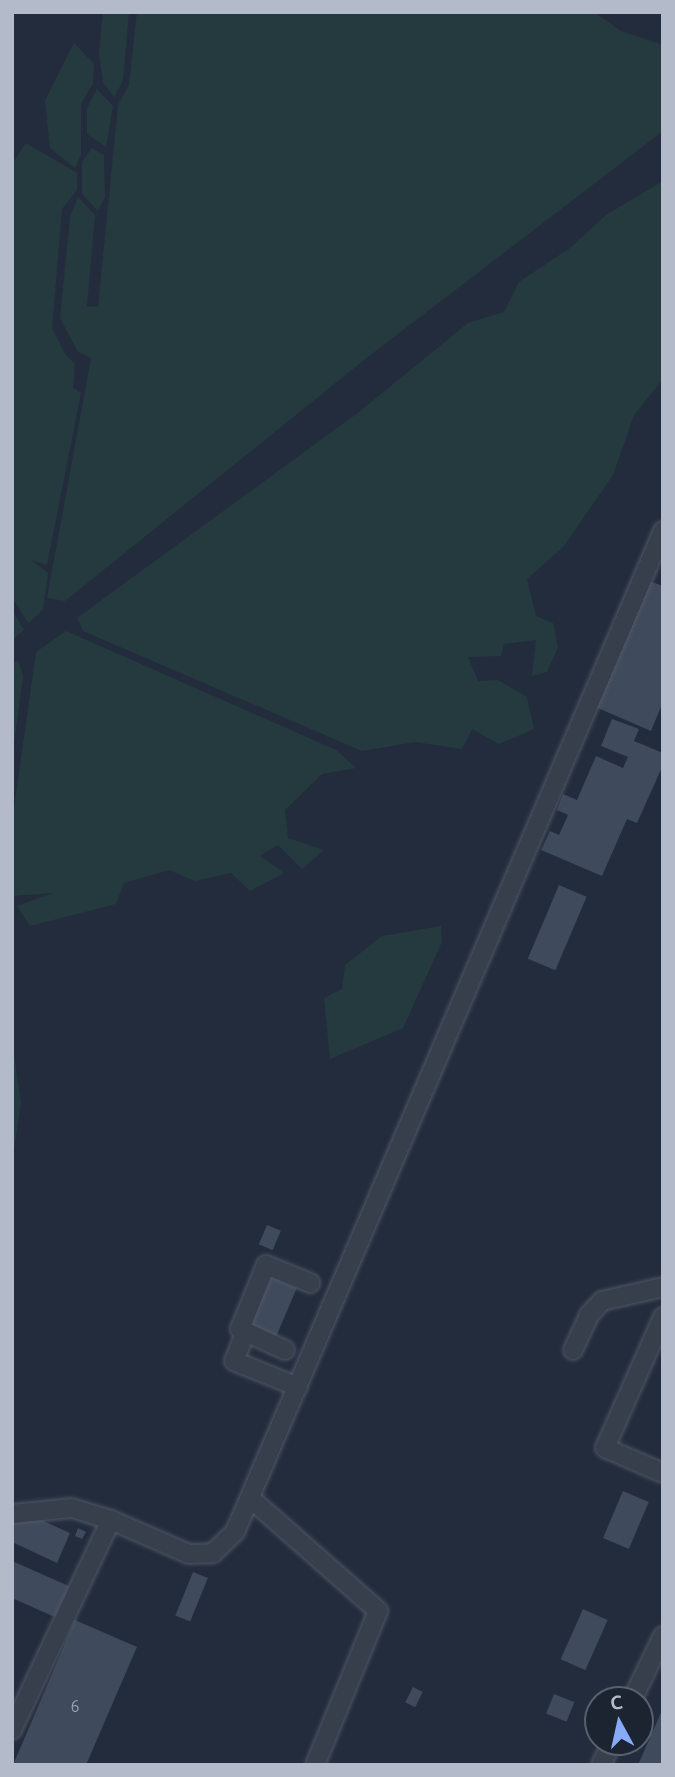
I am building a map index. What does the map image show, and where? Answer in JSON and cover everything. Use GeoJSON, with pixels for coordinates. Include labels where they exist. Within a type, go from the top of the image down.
{"type":"FeatureCollection","features":[{"type":"Feature","properties":{"kind":"lane"},"geometry":{"type":"LineString","coordinates":[[12,1514],[72,1508],[111,1520],[189,1554],[214,1553],[235,1532],[663,531]]}},
{"type":"Feature","properties":{"kind":"lane"},"geometry":{"type":"LineString","coordinates":[[285,1350],[240,1329],[266,1265],[310,1283]]}},
{"type":"Feature","properties":{"kind":"lane"},"geometry":{"type":"LineString","coordinates":[[573,1350],[589,1315],[602,1301],[663,1287]]}},
{"type":"Feature","properties":{"kind":"lane"},"geometry":{"type":"LineString","coordinates":[[663,1317],[605,1448],[663,1473]]}},
{"type":"Feature","properties":{"kind":"lane"},"geometry":{"type":"LineString","coordinates":[[246,1332],[234,1361],[298,1387]]}},
{"type":"Feature","properties":{"kind":"lane"},"geometry":{"type":"LineString","coordinates":[[250,1498],[378,1611],[315,1765]]}},
{"type":"Feature","properties":{"kind":"lane"},"geometry":{"type":"LineString","coordinates":[[12,1730],[111,1520]]}},
{"type":"Feature","properties":{"kind":"lane"},"geometry":{"type":"LineString","coordinates":[[639,1686],[663,1636]]}},
{"type":"Feature","properties":{"kind":"green space"},"geometry":{"type":"Polygon","coordinates":[[[103,12],[129,12],[123,81],[114,97],[103,82],[99,54],[103,12]]]}},
{"type":"Feature","properties":{"kind":"green space"},"geometry":{"type":"Polygon","coordinates":[[[137,12],[594,12],[621,31],[663,45],[663,131],[364,360],[65,601],[47,598],[91,358],[78,352],[60,318],[70,217],[78,197],[95,215],[87,306],[98,307],[118,105],[129,85],[137,12]]]}},
{"type":"Feature","properties":{"kind":"green space"},"geometry":{"type":"Polygon","coordinates":[[[74,43],[94,64],[93,83],[81,104],[81,155],[75,168],[50,148],[45,101],[74,43]]]}},
{"type":"Feature","properties":{"kind":"green space"},"geometry":{"type":"Polygon","coordinates":[[[97,89],[113,106],[106,147],[87,134],[87,108],[97,89]]]}},
{"type":"Feature","properties":{"kind":"green space"},"geometry":{"type":"Polygon","coordinates":[[[26,143],[77,173],[77,190],[62,209],[52,328],[65,354],[75,364],[73,388],[81,393],[47,565],[31,560],[48,573],[43,610],[28,623],[14,600],[12,610],[12,164],[26,143]]]}},
{"type":"Feature","properties":{"kind":"green space"},"geometry":{"type":"Polygon","coordinates":[[[92,148],[104,155],[105,197],[98,211],[82,194],[82,162],[92,148]]]}},
{"type":"Feature","properties":{"kind":"green space"},"geometry":{"type":"Polygon","coordinates":[[[663,181],[663,379],[634,415],[613,475],[564,546],[527,579],[536,616],[553,623],[558,647],[547,672],[532,676],[536,640],[504,644],[501,656],[468,657],[478,681],[498,680],[527,697],[534,729],[499,744],[472,729],[462,749],[415,742],[362,751],[83,631],[77,618],[359,412],[468,323],[504,312],[519,282],[570,248],[606,215],[663,181]]]}},
{"type":"Feature","properties":{"kind":"green space"},"geometry":{"type":"Polygon","coordinates":[[[12,610],[24,630],[12,640],[12,610]]]}},
{"type":"Feature","properties":{"kind":"green space"},"geometry":{"type":"Polygon","coordinates":[[[66,631],[336,750],[356,768],[322,774],[285,810],[288,838],[324,850],[302,869],[278,845],[260,856],[284,873],[250,891],[231,873],[195,881],[169,870],[124,883],[116,904],[30,926],[17,906],[54,893],[12,896],[12,823],[36,652],[66,631]]]}},
{"type":"Feature","properties":{"kind":"green space"},"geometry":{"type":"Polygon","coordinates":[[[18,660],[23,676],[12,759],[12,664],[18,660]]]}},
{"type":"Feature","properties":{"kind":"green space"},"geometry":{"type":"Polygon","coordinates":[[[441,926],[442,942],[403,1028],[330,1059],[324,998],[342,989],[345,965],[382,936],[441,926]]]}},
{"type":"Feature","properties":{"kind":"green space"},"geometry":{"type":"Polygon","coordinates":[[[12,1040],[21,1102],[12,1164],[12,1040]]]}},
{"type":"Feature","properties":{"kind":"building"},"geometry":{"type":"Polygon","coordinates":[[[644,579],[663,586],[663,702],[651,731],[591,705],[644,579]]]}},
{"type":"Feature","properties":{"kind":"building"},"geometry":{"type":"Polygon","coordinates":[[[612,719],[639,729],[634,741],[663,753],[663,765],[637,823],[627,819],[602,876],[541,850],[550,831],[559,835],[568,815],[557,810],[563,794],[577,800],[596,756],[623,768],[628,757],[601,746],[612,719]]]}},
{"type":"Feature","properties":{"kind":"building"},"geometry":{"type":"Polygon","coordinates":[[[559,885],[587,897],[555,970],[528,959],[559,885]]]}},
{"type":"Feature","properties":{"kind":"building"},"geometry":{"type":"Polygon","coordinates":[[[267,1225],[281,1231],[273,1250],[259,1244],[267,1225]]]}},
{"type":"Feature","properties":{"kind":"building"},"geometry":{"type":"Polygon","coordinates":[[[271,1277],[297,1288],[275,1339],[250,1328],[271,1277]]]}},
{"type":"Feature","properties":{"kind":"building"},"geometry":{"type":"Polygon","coordinates":[[[623,1491],[649,1502],[629,1549],[603,1538],[623,1491]]]}},
{"type":"Feature","properties":{"kind":"building"},"geometry":{"type":"Polygon","coordinates":[[[12,1507],[70,1533],[57,1563],[12,1542],[12,1507]]]}},
{"type":"Feature","properties":{"kind":"building"},"geometry":{"type":"Polygon","coordinates":[[[78,1528],[86,1532],[82,1539],[75,1536],[78,1528]]]}},
{"type":"Feature","properties":{"kind":"building"},"geometry":{"type":"Polygon","coordinates":[[[12,1561],[71,1587],[57,1618],[12,1598],[12,1561]]]}},
{"type":"Feature","properties":{"kind":"building"},"geometry":{"type":"Polygon","coordinates":[[[193,1572],[208,1578],[190,1622],[175,1616],[193,1572]]]}},
{"type":"Feature","properties":{"kind":"building"},"geometry":{"type":"Polygon","coordinates":[[[583,1609],[608,1620],[585,1670],[561,1659],[583,1609]]]}},
{"type":"Feature","properties":{"kind":"building"},"geometry":{"type":"Polygon","coordinates":[[[75,1620],[137,1647],[86,1765],[13,1765],[75,1620]]]}},
{"type":"Feature","properties":{"kind":"building"},"geometry":{"type":"Polygon","coordinates":[[[413,1687],[423,1692],[415,1707],[405,1702],[413,1687]]]}},
{"type":"Feature","properties":{"kind":"building"},"geometry":{"type":"Polygon","coordinates":[[[554,1694],[574,1702],[567,1722],[546,1713],[554,1694]]]}},
{"type":"Feature","properties":{"kind":"building"},"geometry":{"type":"Polygon","coordinates":[[[663,1708],[663,1765],[638,1765],[642,1756],[654,1756],[654,1729],[663,1708]]]}}]}
